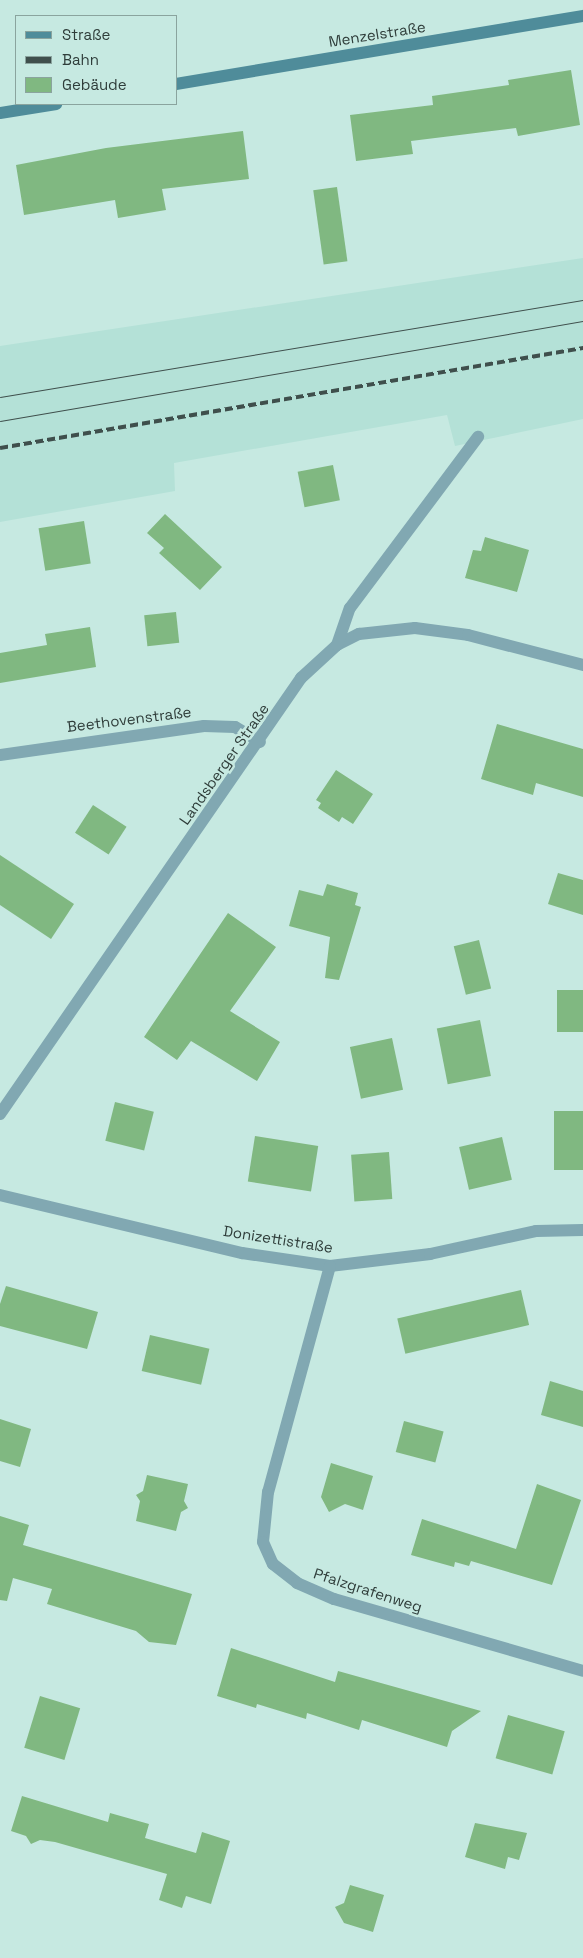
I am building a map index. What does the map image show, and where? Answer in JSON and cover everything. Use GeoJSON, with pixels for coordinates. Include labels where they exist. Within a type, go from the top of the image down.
{"type":"FeatureCollection","features":[{"type":"Feature","properties":{"kind":"street","name":"Menzelstraße"},"geometry":{"type":"LineString","coordinates":[[178,84],[583,16]]}},
{"type":"Feature","properties":{"kind":"street"},"geometry":{"type":"LineString","coordinates":[[0,113],[50,105]]}},
{"type":"Feature","properties":{"kind":"street","name":"Landsberger Straße"},"geometry":{"type":"LineString","coordinates":[[0,1114],[260,742],[301,678],[337,646],[350,608],[478,437]]}},
{"type":"Feature","properties":{"kind":"street"},"geometry":{"type":"LineString","coordinates":[[337,646],[359,634],[415,628],[468,635],[581,667]]}},
{"type":"Feature","properties":{"kind":"street","name":"Beethovenstraße"},"geometry":{"type":"LineString","coordinates":[[0,755],[204,726],[235,727],[260,742]]}},
{"type":"Feature","properties":{"kind":"street","name":"Donizettistraße"},"geometry":{"type":"LineString","coordinates":[[0,1195],[242,1253],[330,1266],[430,1254],[536,1231],[583,1230]]}},
{"type":"Feature","properties":{"kind":"street","name":"Pfalzgrafenweg"},"geometry":{"type":"LineString","coordinates":[[330,1266],[268,1492],[263,1542],[273,1564],[297,1583],[334,1599],[583,1671]]}},
{"type":"Feature","properties":{"kind":"shaded area"},"geometry":{"type":"Polygon","coordinates":[[[583,258],[583,419],[455,446],[447,415],[174,463],[175,491],[0,522],[0,346],[583,258]]]}},
{"type":"Feature","properties":{"kind":"building"},"geometry":{"type":"Polygon","coordinates":[[[571,70],[580,125],[518,136],[516,128],[411,141],[413,154],[356,161],[350,115],[433,105],[432,96],[509,85],[508,80],[571,70]]]}},
{"type":"Feature","properties":{"kind":"building"},"geometry":{"type":"Polygon","coordinates":[[[243,131],[249,179],[162,189],[166,210],[118,218],[115,200],[24,215],[16,165],[106,148],[243,131]]]}},
{"type":"Feature","properties":{"kind":"building"},"geometry":{"type":"Polygon","coordinates":[[[337,187],[347,261],[324,265],[313,190],[337,187]]]}},
{"type":"Feature","properties":{"kind":"building"},"geometry":{"type":"Polygon","coordinates":[[[333,465],[340,500],[305,507],[298,472],[333,465]]]}},
{"type":"Feature","properties":{"kind":"building"},"geometry":{"type":"Polygon","coordinates":[[[165,514],[222,567],[200,590],[159,553],[164,548],[147,533],[165,514]]]}},
{"type":"Feature","properties":{"kind":"building"},"geometry":{"type":"Polygon","coordinates":[[[84,521],[91,563],[45,571],[39,528],[84,521]]]}},
{"type":"Feature","properties":{"kind":"building"},"geometry":{"type":"Polygon","coordinates":[[[485,537],[529,550],[517,592],[465,578],[473,550],[481,551],[485,537]]]}},
{"type":"Feature","properties":{"kind":"building"},"geometry":{"type":"Polygon","coordinates":[[[176,612],[179,643],[147,646],[144,615],[176,612]]]}},
{"type":"Feature","properties":{"kind":"building"},"geometry":{"type":"Polygon","coordinates":[[[90,627],[96,667],[0,683],[0,653],[47,645],[45,634],[90,627]]]}},
{"type":"Feature","properties":{"kind":"building"},"geometry":{"type":"Polygon","coordinates":[[[497,724],[583,749],[583,797],[536,783],[533,795],[481,779],[497,724]]]}},
{"type":"Feature","properties":{"kind":"building"},"geometry":{"type":"Polygon","coordinates":[[[336,770],[373,794],[353,824],[342,817],[339,822],[318,808],[321,803],[316,800],[336,770]]]}},
{"type":"Feature","properties":{"kind":"building"},"geometry":{"type":"Polygon","coordinates":[[[93,805],[127,827],[109,854],[75,833],[93,805]]]}},
{"type":"Feature","properties":{"kind":"building"},"geometry":{"type":"Polygon","coordinates":[[[0,855],[74,904],[51,939],[0,905],[0,855]]]}},
{"type":"Feature","properties":{"kind":"building"},"geometry":{"type":"Polygon","coordinates":[[[558,873],[583,880],[583,915],[548,904],[558,873]]]}},
{"type":"Feature","properties":{"kind":"building"},"geometry":{"type":"Polygon","coordinates":[[[327,884],[358,893],[355,905],[361,907],[339,980],[325,978],[330,937],[289,926],[299,890],[323,896],[327,884]]]}},
{"type":"Feature","properties":{"kind":"building"},"geometry":{"type":"Polygon","coordinates":[[[228,913],[276,947],[230,1011],[280,1042],[257,1081],[191,1041],[177,1060],[144,1037],[228,913]]]}},
{"type":"Feature","properties":{"kind":"building"},"geometry":{"type":"Polygon","coordinates":[[[479,940],[491,989],[466,995],[454,946],[479,940]]]}},
{"type":"Feature","properties":{"kind":"building"},"geometry":{"type":"Polygon","coordinates":[[[557,990],[583,990],[583,1032],[557,1032],[557,990]]]}},
{"type":"Feature","properties":{"kind":"building"},"geometry":{"type":"Polygon","coordinates":[[[480,1020],[491,1076],[448,1084],[437,1028],[480,1020]]]}},
{"type":"Feature","properties":{"kind":"building"},"geometry":{"type":"Polygon","coordinates":[[[392,1038],[403,1090],[361,1099],[350,1047],[392,1038]]]}},
{"type":"Feature","properties":{"kind":"building"},"geometry":{"type":"Polygon","coordinates":[[[115,1102],[154,1112],[144,1150],[105,1141],[115,1102]]]}},
{"type":"Feature","properties":{"kind":"building"},"geometry":{"type":"Polygon","coordinates":[[[554,1111],[583,1111],[583,1170],[554,1170],[554,1111]]]}},
{"type":"Feature","properties":{"kind":"building"},"geometry":{"type":"Polygon","coordinates":[[[255,1136],[318,1146],[311,1191],[248,1181],[255,1136]]]}},
{"type":"Feature","properties":{"kind":"building"},"geometry":{"type":"Polygon","coordinates":[[[502,1137],[512,1180],[469,1190],[459,1147],[502,1137]]]}},
{"type":"Feature","properties":{"kind":"building"},"geometry":{"type":"Polygon","coordinates":[[[389,1152],[392,1199],[354,1202],[351,1155],[389,1152]]]}},
{"type":"Feature","properties":{"kind":"building"},"geometry":{"type":"Polygon","coordinates":[[[6,1286],[98,1312],[87,1349],[0,1326],[0,1304],[6,1286]]]}},
{"type":"Feature","properties":{"kind":"building"},"geometry":{"type":"Polygon","coordinates":[[[521,1290],[529,1325],[405,1354],[397,1319],[521,1290]]]}},
{"type":"Feature","properties":{"kind":"building"},"geometry":{"type":"Polygon","coordinates":[[[150,1335],[209,1349],[201,1385],[142,1371],[150,1335]]]}},
{"type":"Feature","properties":{"kind":"building"},"geometry":{"type":"Polygon","coordinates":[[[550,1381],[583,1391],[583,1427],[541,1415],[550,1381]]]}},
{"type":"Feature","properties":{"kind":"building"},"geometry":{"type":"Polygon","coordinates":[[[0,1419],[31,1429],[20,1467],[0,1461],[0,1419]]]}},
{"type":"Feature","properties":{"kind":"building"},"geometry":{"type":"Polygon","coordinates":[[[404,1421],[444,1432],[435,1463],[396,1452],[404,1421]]]}},
{"type":"Feature","properties":{"kind":"building"},"geometry":{"type":"Polygon","coordinates":[[[331,1463],[373,1476],[363,1510],[345,1504],[329,1512],[321,1497],[331,1463]]]}},
{"type":"Feature","properties":{"kind":"building"},"geometry":{"type":"Polygon","coordinates":[[[147,1475],[188,1484],[184,1501],[188,1508],[181,1512],[176,1531],[136,1521],[140,1501],[136,1495],[143,1491],[147,1475]]]}},
{"type":"Feature","properties":{"kind":"building"},"geometry":{"type":"Polygon","coordinates":[[[537,1484],[581,1500],[552,1585],[471,1561],[469,1566],[455,1562],[454,1567],[411,1555],[422,1519],[516,1549],[537,1484]]]}},
{"type":"Feature","properties":{"kind":"building"},"geometry":{"type":"Polygon","coordinates":[[[0,1516],[29,1525],[23,1545],[192,1594],[176,1645],[149,1642],[136,1631],[47,1604],[52,1589],[13,1578],[7,1601],[0,1600],[0,1516]]]}},
{"type":"Feature","properties":{"kind":"building"},"geometry":{"type":"Polygon","coordinates":[[[231,1648],[335,1682],[338,1671],[481,1711],[452,1731],[447,1747],[362,1720],[359,1730],[307,1713],[306,1719],[257,1704],[256,1708],[217,1696],[231,1648]]]}},
{"type":"Feature","properties":{"kind":"building"},"geometry":{"type":"Polygon","coordinates":[[[40,1696],[80,1708],[64,1760],[24,1748],[40,1696]]]}},
{"type":"Feature","properties":{"kind":"building"},"geometry":{"type":"Polygon","coordinates":[[[508,1715],[565,1731],[552,1775],[496,1758],[508,1715]]]}},
{"type":"Feature","properties":{"kind":"building"},"geometry":{"type":"Polygon","coordinates":[[[22,1796],[108,1822],[110,1813],[149,1824],[145,1838],[196,1853],[202,1832],[230,1841],[211,1904],[186,1896],[182,1908],[159,1900],[167,1874],[55,1842],[40,1840],[31,1844],[26,1836],[11,1831],[22,1796]]]}},
{"type":"Feature","properties":{"kind":"building"},"geometry":{"type":"Polygon","coordinates":[[[475,1823],[527,1833],[519,1860],[508,1857],[505,1869],[465,1857],[475,1823]]]}},
{"type":"Feature","properties":{"kind":"building"},"geometry":{"type":"Polygon","coordinates":[[[350,1885],[384,1895],[373,1932],[344,1923],[335,1907],[344,1903],[350,1885]]]}},
{"type":"Feature","properties":{"kind":"tram line"},"geometry":{"type":"LineString","coordinates":[[0,397],[583,300]]}},
{"type":"Feature","properties":{"kind":"tram line"},"geometry":{"type":"LineString","coordinates":[[0,421],[583,321]]}},
{"type":"Feature","properties":{"kind":"railway"},"geometry":{"type":"LineString","coordinates":[[0,448],[583,348]]}}]}
